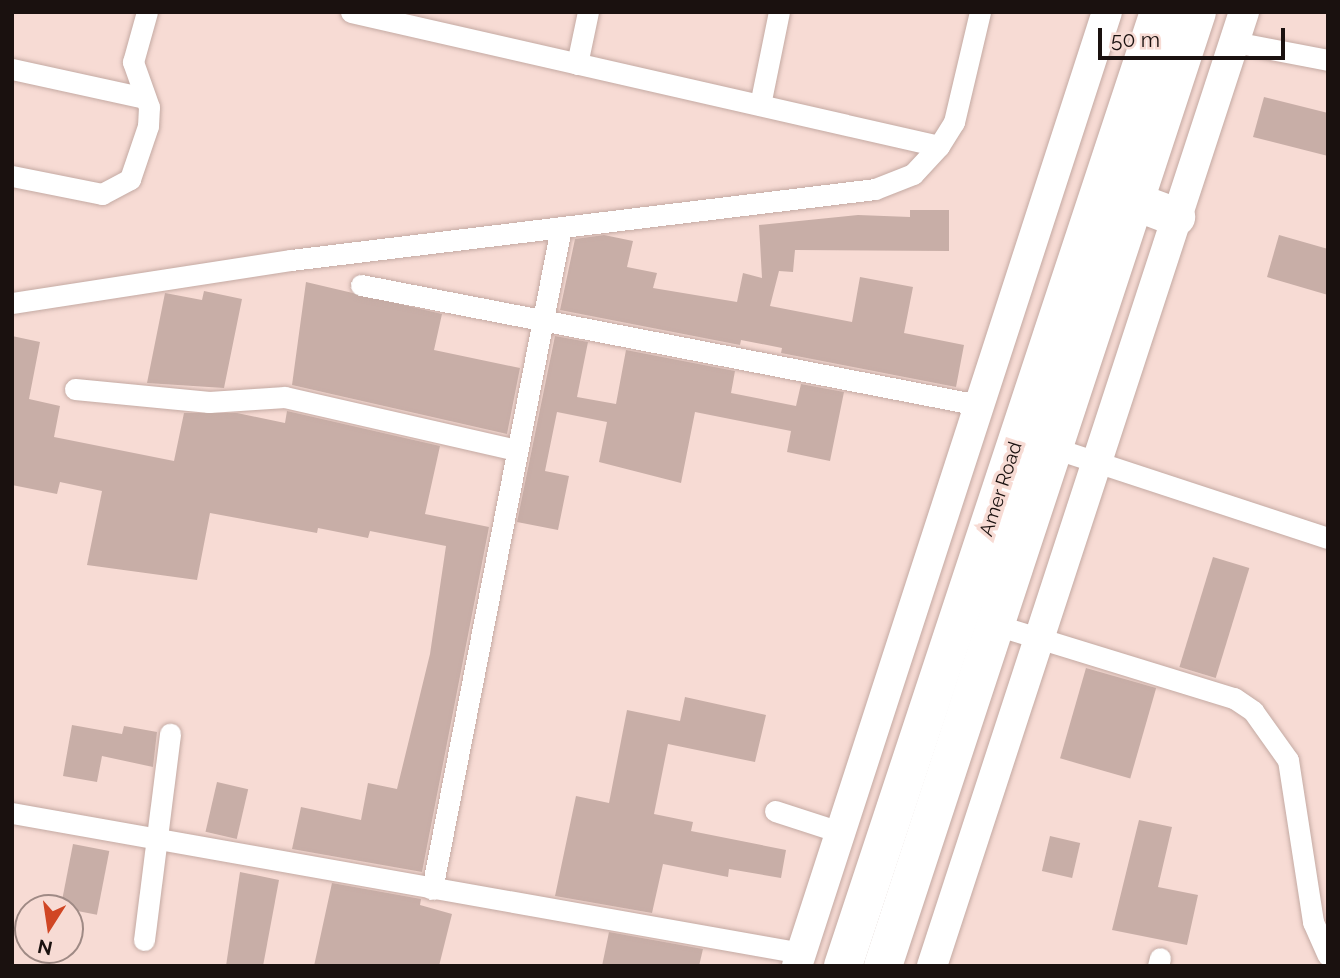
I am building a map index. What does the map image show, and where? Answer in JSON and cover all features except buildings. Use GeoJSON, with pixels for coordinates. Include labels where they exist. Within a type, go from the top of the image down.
{"type":"FeatureCollection","features":[{"type":"Feature","properties":{"kind":"highway","name":"Amer Road"},"geometry":{"type":"LineString","coordinates":[[843,966],[1159,12]]}},
{"type":"Feature","properties":{"kind":"highway","name":"Amer Road"},"geometry":{"type":"LineString","coordinates":[[883,966],[1197,12]]}},
{"type":"Feature","properties":{"kind":"highway"},"geometry":{"type":"LineString","coordinates":[[1136,202],[1177,217]]}},
{"type":"Feature","properties":{"kind":"street"},"geometry":{"type":"LineString","coordinates":[[12,176],[102,194],[115,191],[130,179],[141,158],[149,107],[133,62],[147,12]]}},
{"type":"Feature","properties":{"kind":"street"},"geometry":{"type":"LineString","coordinates":[[351,12],[385,16],[577,64],[939,146]]}},
{"type":"Feature","properties":{"kind":"street"},"geometry":{"type":"LineString","coordinates":[[577,64],[588,12]]}},
{"type":"Feature","properties":{"kind":"street"},"geometry":{"type":"LineString","coordinates":[[760,105],[779,12]]}},
{"type":"Feature","properties":{"kind":"street"},"geometry":{"type":"LineString","coordinates":[[12,303],[291,260],[875,189],[913,174],[939,146],[954,122],[980,12]]}},
{"type":"Feature","properties":{"kind":"street"},"geometry":{"type":"LineString","coordinates":[[12,813],[799,959],[1107,12]]}},
{"type":"Feature","properties":{"kind":"street"},"geometry":{"type":"LineString","coordinates":[[932,966],[1244,12]]}},
{"type":"Feature","properties":{"kind":"street"},"geometry":{"type":"LineString","coordinates":[[1234,42],[1328,60]]}},
{"type":"Feature","properties":{"kind":"street"},"geometry":{"type":"LineString","coordinates":[[14,75],[145,98]]}},
{"type":"Feature","properties":{"kind":"street"},"geometry":{"type":"LineString","coordinates":[[432,889],[561,227]]}},
{"type":"Feature","properties":{"kind":"street"},"geometry":{"type":"LineString","coordinates":[[361,285],[979,405]]}},
{"type":"Feature","properties":{"kind":"street"},"geometry":{"type":"LineString","coordinates":[[75,388],[209,402],[285,397],[517,450]]}},
{"type":"Feature","properties":{"kind":"street"},"geometry":{"type":"LineString","coordinates":[[1054,448],[1328,538]]}},
{"type":"Feature","properties":{"kind":"street"},"geometry":{"type":"LineString","coordinates":[[996,625],[1234,698],[1268,726],[1288,760],[1313,922],[1328,955]]}},
{"type":"Feature","properties":{"kind":"street"},"geometry":{"type":"LineString","coordinates":[[144,940],[170,734]]}},
{"type":"Feature","properties":{"kind":"street"},"geometry":{"type":"LineString","coordinates":[[775,811],[840,832]]}}]}
